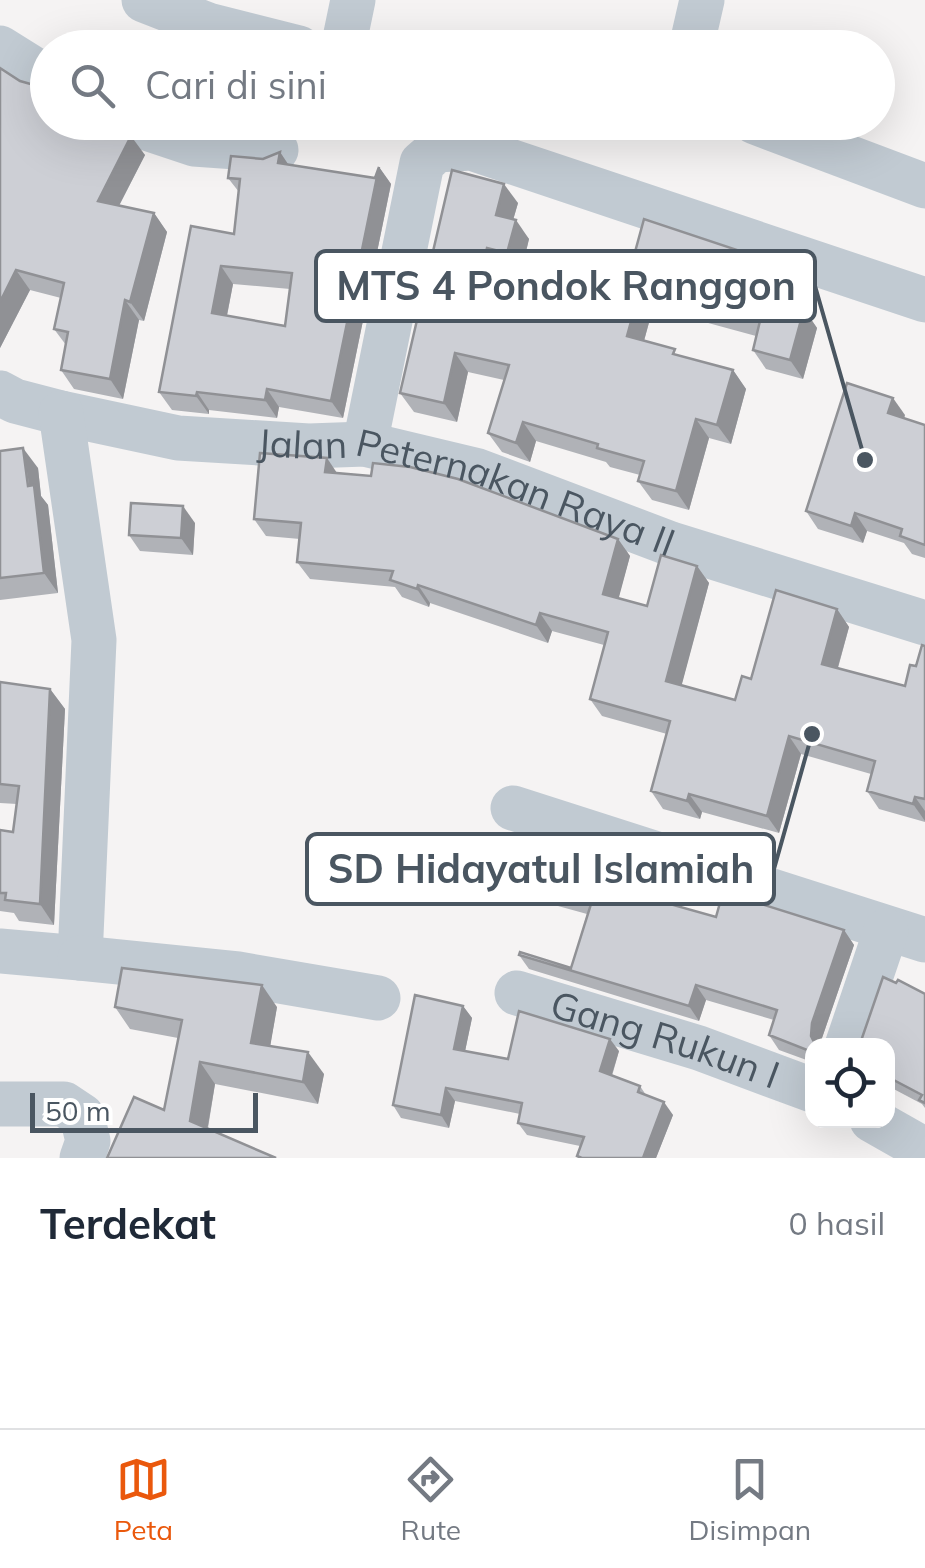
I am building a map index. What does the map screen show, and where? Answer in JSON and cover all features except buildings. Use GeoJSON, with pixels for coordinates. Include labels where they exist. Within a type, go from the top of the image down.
{"type":"FeatureCollection","features":[{"type":"Feature","properties":{"kind":"street"},"geometry":{"type":"LineString","coordinates":[[144,0],[228,30]]}},
{"type":"Feature","properties":{"kind":"street"},"geometry":{"type":"LineString","coordinates":[[347,30],[353,0]]}},
{"type":"Feature","properties":{"kind":"street"},"geometry":{"type":"LineString","coordinates":[[695,30],[702,0]]}},
{"type":"Feature","properties":{"kind":"street"},"geometry":{"type":"LineString","coordinates":[[0,48],[30,67]]}},
{"type":"Feature","properties":{"kind":"street"},"geometry":{"type":"LineString","coordinates":[[182,140],[276,150]]}},
{"type":"Feature","properties":{"kind":"street"},"geometry":{"type":"LineString","coordinates":[[803,140],[925,186]]}},
{"type":"Feature","properties":{"kind":"street"},"geometry":{"type":"LineString","coordinates":[[365,444],[422,163],[438,150],[470,148],[925,300]]}},
{"type":"Feature","properties":{"kind":"street","name":"Jalan Peternakan Raya II"},"geometry":{"type":"LineString","coordinates":[[5,399],[178,438],[308,446],[365,444],[478,472],[671,544],[925,623]]}},
{"type":"Feature","properties":{"kind":"street"},"geometry":{"type":"LineString","coordinates":[[61,413],[94,640],[80,958]]}},
{"type":"Feature","properties":{"kind":"street"},"geometry":{"type":"LineString","coordinates":[[513,808],[906,936],[852,1038]]}},
{"type":"Feature","properties":{"kind":"street"},"geometry":{"type":"LineString","coordinates":[[0,950],[238,974],[378,998]]}},
{"type":"Feature","properties":{"kind":"street","name":"Gang Rukun I"},"geometry":{"type":"LineString","coordinates":[[517,993],[699,1048],[805,1087]]}},
{"type":"Feature","properties":{"kind":"street"},"geometry":{"type":"LineString","coordinates":[[0,1104],[64,1104],[82,1116],[88,1141],[82,1158]]}},
{"type":"Feature","properties":{"kind":"street"},"geometry":{"type":"LineString","coordinates":[[886,1128],[925,1150]]}},
{"type":"Feature","properties":{"kind":"place","name":"MTS 4 Pondok Ranggon"},"geometry":{"type":"Point","coordinates":[865,460]}},
{"type":"Feature","properties":{"kind":"place","name":"SD Hidayatul Islamiah"},"geometry":{"type":"Point","coordinates":[812,734]}}]}
